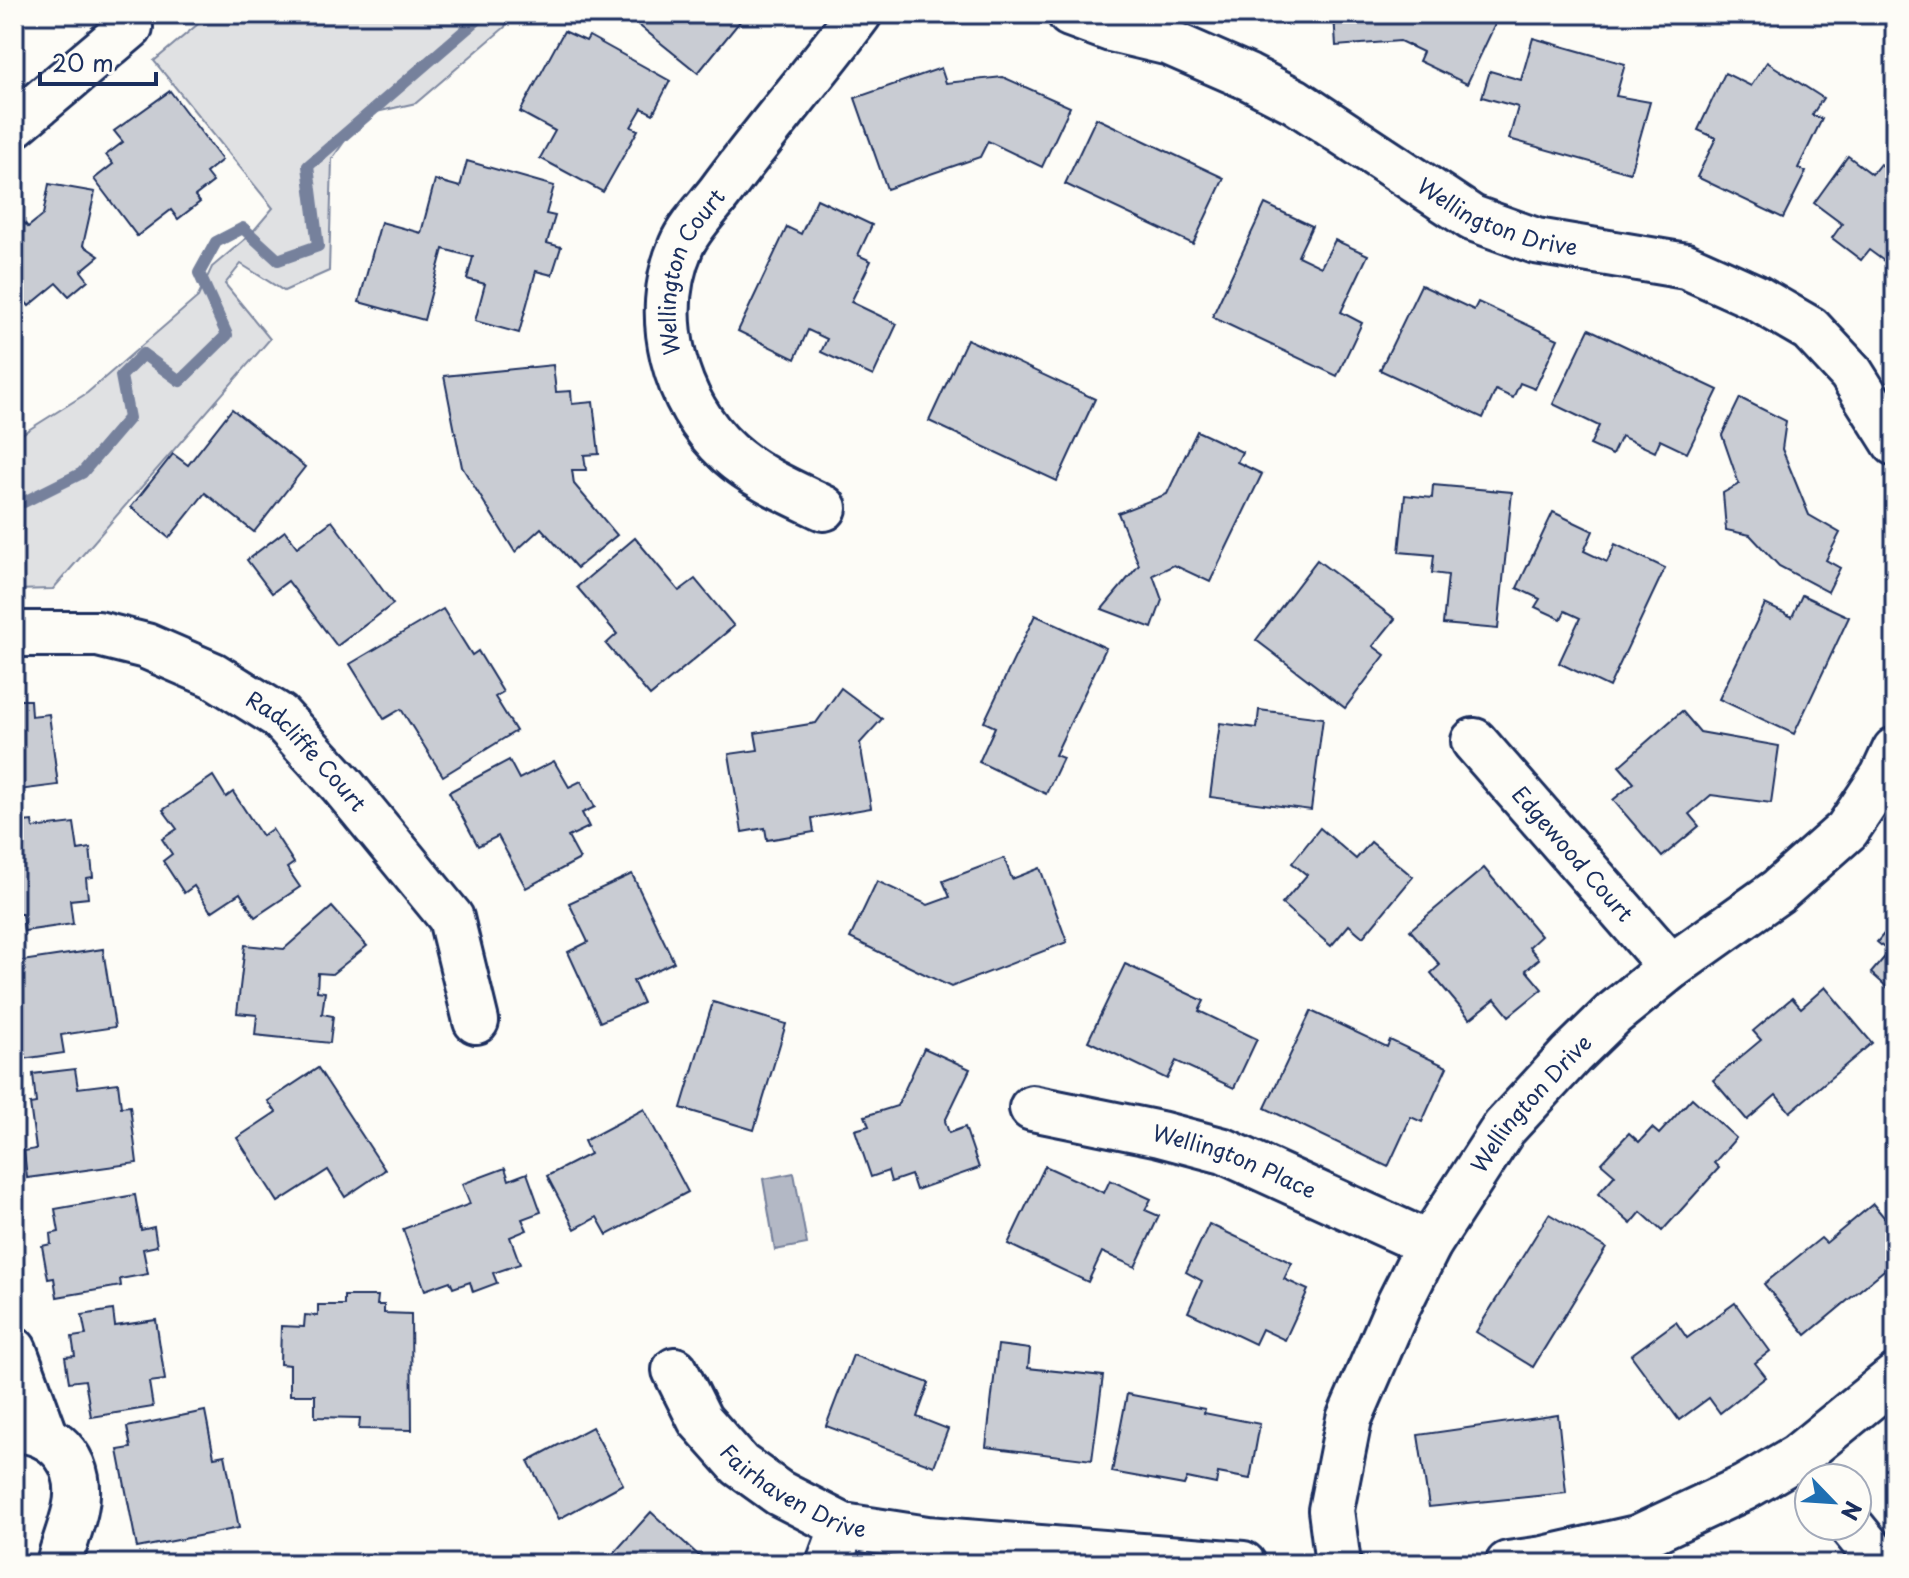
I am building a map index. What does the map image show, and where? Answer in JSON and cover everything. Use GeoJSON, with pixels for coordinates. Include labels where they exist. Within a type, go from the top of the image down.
{"type":"FeatureCollection","features":[{"type":"Feature","properties":{"kind":"street","name":"Wellington Court"},"geometry":{"type":"LineString","coordinates":[[824,508],[768,481],[729,452],[697,414],[680,380],[668,332],[668,292],[682,244],[743,160],[819,69],[859,14]]}},
{"type":"Feature","properties":{"kind":"street","name":"Wellington Drive"},"geometry":{"type":"LineString","coordinates":[[1070,14],[1111,29],[1170,43],[1248,77],[1295,101],[1472,218],[1536,241],[1686,266],[1753,296],[1810,329],[1851,373],[1895,443]]}},
{"type":"Feature","properties":{"kind":"street"},"geometry":{"type":"LineString","coordinates":[[14,125],[130,27]]}},
{"type":"Feature","properties":{"kind":"street","name":"Radcliffe Court"},"geometry":{"type":"LineString","coordinates":[[14,634],[98,634],[146,646],[213,675],[279,716],[342,785],[451,918],[476,1021]]}},
{"type":"Feature","properties":{"kind":"street","name":"Edgewood Court"},"geometry":{"type":"LineString","coordinates":[[1474,741],[1671,967]]}},
{"type":"Feature","properties":{"kind":"street","name":"Wellington Drive"},"geometry":{"type":"LineString","coordinates":[[1338,1564],[1331,1510],[1349,1419],[1398,1306],[1429,1244],[1506,1126],[1613,1014],[1671,967],[1778,891],[1847,830],[1883,776],[1895,750]]}},
{"type":"Feature","properties":{"kind":"street","name":"Wellington Place"},"geometry":{"type":"LineString","coordinates":[[1032,1108],[1160,1134],[1224,1151],[1429,1244]]}},
{"type":"Feature","properties":{"kind":"street"},"geometry":{"type":"LineString","coordinates":[[14,1350],[30,1433],[66,1453],[76,1478],[75,1509],[59,1564]]}},
{"type":"Feature","properties":{"kind":"street","name":"Fairhaven Drive"},"geometry":{"type":"LineString","coordinates":[[675,1370],[700,1420],[740,1465],[779,1493],[836,1545],[927,1539],[1243,1564]]}},
{"type":"Feature","properties":{"kind":"street"},"geometry":{"type":"LineString","coordinates":[[1811,1462],[1895,1377]]}},
{"type":"Feature","properties":{"kind":"street"},"geometry":{"type":"LineString","coordinates":[[1508,1564],[1637,1538],[1744,1488],[1793,1472]]}},
{"type":"Feature","properties":{"kind":"street"},"geometry":{"type":"LineString","coordinates":[[1864,1542],[1882,1564]]}},
{"type":"Feature","properties":{"kind":"shaded area"},"geometry":{"type":"Polygon","coordinates":[[[210,14],[509,14],[505,27],[416,103],[363,115],[332,159],[329,271],[284,291],[241,264],[225,284],[270,339],[53,589],[14,590],[14,439],[87,393],[198,297],[212,267],[250,235],[273,208],[154,61],[210,14]]]}},
{"type":"Feature","properties":{"kind":"shaded area"},"geometry":{"type":"Polygon","coordinates":[[[794,1173],[807,1244],[775,1250],[763,1179],[794,1173]]]}},
{"type":"Feature","properties":{"kind":"building"},"geometry":{"type":"Polygon","coordinates":[[[625,14],[746,14],[698,73],[625,14]]]}},
{"type":"Feature","properties":{"kind":"building"},"geometry":{"type":"Polygon","coordinates":[[[1334,14],[1499,16],[1467,84],[1419,61],[1423,52],[1400,41],[1336,46],[1334,14]]]}},
{"type":"Feature","properties":{"kind":"building"},"geometry":{"type":"Polygon","coordinates":[[[564,31],[586,41],[589,36],[670,81],[653,114],[642,108],[631,127],[638,130],[603,192],[540,158],[555,131],[520,112],[564,31]]]}},
{"type":"Feature","properties":{"kind":"building"},"geometry":{"type":"Polygon","coordinates":[[[1533,38],[1625,64],[1616,96],[1650,102],[1630,173],[1509,139],[1518,107],[1482,97],[1490,71],[1521,80],[1533,38]]]}},
{"type":"Feature","properties":{"kind":"building"},"geometry":{"type":"Polygon","coordinates":[[[1767,62],[1823,98],[1812,115],[1822,119],[1798,168],[1806,172],[1783,218],[1697,177],[1716,138],[1698,130],[1725,73],[1751,86],[1767,62]]]}},
{"type":"Feature","properties":{"kind":"building"},"geometry":{"type":"Polygon","coordinates":[[[941,68],[946,83],[1003,77],[1070,107],[1042,167],[988,141],[980,157],[887,189],[855,98],[941,68]]]}},
{"type":"Feature","properties":{"kind":"building"},"geometry":{"type":"Polygon","coordinates":[[[170,91],[222,160],[206,173],[213,182],[195,196],[200,202],[178,219],[171,210],[137,236],[94,179],[113,164],[106,155],[123,142],[114,131],[170,91]]]}},
{"type":"Feature","properties":{"kind":"building"},"geometry":{"type":"Polygon","coordinates":[[[1096,118],[1224,178],[1193,244],[1065,184],[1096,118]]]}},
{"type":"Feature","properties":{"kind":"building"},"geometry":{"type":"Polygon","coordinates":[[[1848,156],[1872,174],[1880,164],[1895,175],[1895,269],[1869,250],[1861,260],[1832,238],[1842,224],[1814,203],[1848,156]]]}},
{"type":"Feature","properties":{"kind":"building"},"geometry":{"type":"Polygon","coordinates":[[[467,161],[554,186],[546,214],[555,216],[547,243],[561,247],[552,275],[536,271],[519,333],[475,321],[485,284],[467,279],[473,257],[443,249],[424,320],[359,302],[381,222],[421,233],[435,180],[460,187],[467,161]]]}},
{"type":"Feature","properties":{"kind":"building"},"geometry":{"type":"Polygon","coordinates":[[[49,184],[95,192],[83,245],[99,256],[81,271],[88,280],[69,296],[57,283],[29,306],[14,289],[14,224],[21,219],[28,227],[43,215],[49,184]]]}},
{"type":"Feature","properties":{"kind":"building"},"geometry":{"type":"Polygon","coordinates":[[[817,199],[872,225],[858,255],[871,261],[851,302],[897,324],[873,376],[821,352],[827,339],[808,330],[795,359],[738,331],[787,227],[801,234],[817,199]]]}},
{"type":"Feature","properties":{"kind":"building"},"geometry":{"type":"Polygon","coordinates":[[[1265,204],[1312,226],[1298,256],[1321,267],[1335,240],[1368,255],[1341,312],[1362,323],[1337,376],[1212,317],[1265,204]]]}},
{"type":"Feature","properties":{"kind":"building"},"geometry":{"type":"Polygon","coordinates":[[[1421,285],[1474,310],[1478,302],[1558,339],[1535,389],[1520,383],[1513,398],[1496,390],[1483,418],[1380,370],[1421,285]]]}},
{"type":"Feature","properties":{"kind":"building"},"geometry":{"type":"Polygon","coordinates":[[[1589,329],[1718,390],[1687,453],[1660,440],[1655,452],[1621,436],[1612,455],[1590,445],[1599,426],[1553,404],[1589,329]]]}},
{"type":"Feature","properties":{"kind":"building"},"geometry":{"type":"Polygon","coordinates":[[[967,339],[1095,399],[1057,481],[929,421],[967,339]]]}},
{"type":"Feature","properties":{"kind":"building"},"geometry":{"type":"Polygon","coordinates":[[[553,365],[556,392],[571,391],[572,404],[593,402],[599,454],[584,455],[586,470],[572,470],[574,484],[617,535],[577,568],[541,528],[515,552],[462,467],[444,376],[553,365]]]}},
{"type":"Feature","properties":{"kind":"building"},"geometry":{"type":"Polygon","coordinates":[[[1740,398],[1786,421],[1782,449],[1809,515],[1840,533],[1826,560],[1840,568],[1828,592],[1779,566],[1750,535],[1726,530],[1723,493],[1739,484],[1722,435],[1740,398]]]}},
{"type":"Feature","properties":{"kind":"building"},"geometry":{"type":"Polygon","coordinates":[[[232,409],[305,467],[254,532],[205,493],[169,538],[131,507],[173,454],[188,465],[232,409]]]}},
{"type":"Feature","properties":{"kind":"building"},"geometry":{"type":"Polygon","coordinates":[[[1197,431],[1242,452],[1237,462],[1262,474],[1210,582],[1174,565],[1153,575],[1162,600],[1152,628],[1102,609],[1139,565],[1118,513],[1167,494],[1197,431]]]}},
{"type":"Feature","properties":{"kind":"building"},"geometry":{"type":"Polygon","coordinates":[[[1433,485],[1512,492],[1498,629],[1443,624],[1448,575],[1432,573],[1434,555],[1399,552],[1405,495],[1432,498],[1433,485]]]}},
{"type":"Feature","properties":{"kind":"building"},"geometry":{"type":"Polygon","coordinates":[[[1553,512],[1593,531],[1584,551],[1607,562],[1615,544],[1665,568],[1609,687],[1559,663],[1580,618],[1565,611],[1561,619],[1535,607],[1540,599],[1517,588],[1553,512]]]}},
{"type":"Feature","properties":{"kind":"building"},"geometry":{"type":"Polygon","coordinates":[[[332,521],[393,604],[337,646],[288,581],[272,593],[247,560],[285,531],[297,547],[332,521]]]}},
{"type":"Feature","properties":{"kind":"building"},"geometry":{"type":"Polygon","coordinates":[[[635,538],[679,591],[695,579],[734,626],[650,696],[606,644],[617,634],[577,587],[635,538]]]}},
{"type":"Feature","properties":{"kind":"building"},"geometry":{"type":"Polygon","coordinates":[[[1317,560],[1395,619],[1373,646],[1385,655],[1345,708],[1256,640],[1317,560]]]}},
{"type":"Feature","properties":{"kind":"building"},"geometry":{"type":"Polygon","coordinates":[[[1802,595],[1849,617],[1794,734],[1719,699],[1765,604],[1792,617],[1802,595]]]}},
{"type":"Feature","properties":{"kind":"building"},"geometry":{"type":"Polygon","coordinates":[[[443,609],[472,655],[478,651],[503,692],[495,697],[516,731],[443,776],[401,709],[384,719],[350,664],[443,609]]]}},
{"type":"Feature","properties":{"kind":"building"},"geometry":{"type":"Polygon","coordinates":[[[1035,615],[1106,648],[1055,755],[1063,758],[1046,794],[979,762],[995,727],[984,722],[1035,615]]]}},
{"type":"Feature","properties":{"kind":"building"},"geometry":{"type":"Polygon","coordinates":[[[841,688],[882,719],[860,743],[871,808],[812,818],[814,832],[767,840],[765,828],[742,832],[729,754],[758,750],[755,733],[816,723],[841,688]]]}},
{"type":"Feature","properties":{"kind":"building"},"geometry":{"type":"Polygon","coordinates":[[[14,700],[30,700],[31,716],[49,714],[58,785],[18,790],[21,806],[14,807],[14,700]]]}},
{"type":"Feature","properties":{"kind":"building"},"geometry":{"type":"Polygon","coordinates":[[[1259,710],[1323,718],[1311,810],[1210,797],[1220,723],[1257,728],[1259,710]]]}},
{"type":"Feature","properties":{"kind":"building"},"geometry":{"type":"Polygon","coordinates":[[[1682,711],[1700,732],[1779,746],[1771,803],[1711,795],[1689,814],[1699,826],[1662,857],[1613,800],[1634,783],[1619,766],[1682,711]]]}},
{"type":"Feature","properties":{"kind":"building"},"geometry":{"type":"Polygon","coordinates":[[[509,760],[519,779],[554,761],[569,787],[581,781],[595,807],[582,813],[589,827],[568,837],[580,859],[526,888],[498,836],[478,846],[449,792],[509,760]]]}},
{"type":"Feature","properties":{"kind":"building"},"geometry":{"type":"Polygon","coordinates":[[[213,776],[226,797],[233,792],[262,836],[272,829],[294,863],[287,868],[300,887],[255,917],[240,893],[211,912],[194,886],[184,893],[163,861],[172,854],[162,839],[177,829],[163,810],[213,776]]]}},
{"type":"Feature","properties":{"kind":"building"},"geometry":{"type":"Polygon","coordinates":[[[32,821],[33,828],[74,823],[78,850],[90,848],[93,877],[86,878],[88,898],[70,900],[73,924],[24,931],[22,914],[15,914],[14,823],[32,821]]]}},
{"type":"Feature","properties":{"kind":"building"},"geometry":{"type":"Polygon","coordinates":[[[1320,828],[1356,859],[1371,842],[1413,877],[1363,937],[1349,925],[1331,946],[1282,904],[1307,875],[1292,863],[1320,828]]]}},
{"type":"Feature","properties":{"kind":"building"},"geometry":{"type":"Polygon","coordinates":[[[1004,858],[1012,879],[1040,868],[1067,942],[951,987],[850,938],[877,881],[928,905],[950,897],[943,881],[1004,858]]]}},
{"type":"Feature","properties":{"kind":"building"},"geometry":{"type":"Polygon","coordinates":[[[1484,868],[1541,936],[1529,947],[1539,959],[1526,970],[1542,989],[1509,1016],[1495,999],[1470,1019],[1431,973],[1440,965],[1410,930],[1484,868]]]}},
{"type":"Feature","properties":{"kind":"building"},"geometry":{"type":"Polygon","coordinates":[[[632,874],[674,962],[633,981],[643,1003],[600,1022],[568,952],[588,942],[569,903],[632,874]]]}},
{"type":"Feature","properties":{"kind":"building"},"geometry":{"type":"Polygon","coordinates":[[[332,907],[367,946],[332,974],[318,973],[317,991],[325,992],[322,1014],[333,1016],[330,1043],[255,1035],[257,1015],[237,1013],[245,945],[284,949],[332,907]]]}},
{"type":"Feature","properties":{"kind":"building"},"geometry":{"type":"Polygon","coordinates":[[[1895,921],[1895,994],[1871,973],[1889,952],[1877,942],[1895,921]]]}},
{"type":"Feature","properties":{"kind":"building"},"geometry":{"type":"Polygon","coordinates":[[[103,949],[115,1027],[61,1035],[64,1053],[15,1060],[14,992],[20,992],[15,962],[103,949]]]}},
{"type":"Feature","properties":{"kind":"building"},"geometry":{"type":"Polygon","coordinates":[[[1125,964],[1204,1001],[1199,1011],[1257,1039],[1234,1088],[1176,1061],[1167,1079],[1088,1041],[1125,964]]]}},
{"type":"Feature","properties":{"kind":"building"},"geometry":{"type":"Polygon","coordinates":[[[1825,987],[1872,1043],[1790,1112],[1776,1095],[1747,1120],[1713,1080],[1761,1040],[1753,1031],[1792,998],[1801,1008],[1825,987]]]}},
{"type":"Feature","properties":{"kind":"building"},"geometry":{"type":"Polygon","coordinates":[[[713,1002],[786,1024],[754,1130],[681,1108],[713,1002]]]}},
{"type":"Feature","properties":{"kind":"building"},"geometry":{"type":"Polygon","coordinates":[[[1311,1011],[1387,1047],[1390,1040],[1447,1067],[1422,1122],[1411,1117],[1388,1167],[1265,1108],[1311,1011]]]}},
{"type":"Feature","properties":{"kind":"building"},"geometry":{"type":"Polygon","coordinates":[[[924,1048],[970,1069],[945,1121],[949,1133],[965,1127],[979,1168],[916,1190],[911,1175],[891,1182],[888,1171],[871,1177],[855,1130],[869,1126],[865,1116],[897,1106],[924,1048]]]}},
{"type":"Feature","properties":{"kind":"building"},"geometry":{"type":"Polygon","coordinates":[[[318,1068],[385,1170],[345,1197],[328,1170],[278,1202],[237,1138],[276,1112],[268,1101],[318,1068]]]}},
{"type":"Feature","properties":{"kind":"building"},"geometry":{"type":"Polygon","coordinates":[[[75,1069],[78,1088],[118,1083],[121,1107],[130,1106],[137,1163],[27,1178],[24,1151],[36,1149],[30,1104],[36,1103],[33,1074],[75,1069]]]}},
{"type":"Feature","properties":{"kind":"building"},"geometry":{"type":"Polygon","coordinates":[[[1692,1098],[1736,1138],[1714,1163],[1719,1168],[1662,1231],[1641,1212],[1631,1224],[1598,1194],[1615,1175],[1601,1163],[1629,1133],[1639,1142],[1652,1128],[1659,1134],[1692,1098]]]}},
{"type":"Feature","properties":{"kind":"building"},"geometry":{"type":"Polygon","coordinates":[[[644,1109],[688,1192],[607,1235],[597,1217],[575,1229],[547,1176],[590,1154],[584,1141],[644,1109]]]}},
{"type":"Feature","properties":{"kind":"building"},"geometry":{"type":"Polygon","coordinates":[[[1045,1166],[1104,1193],[1110,1180],[1151,1199],[1145,1210],[1159,1216],[1135,1267],[1102,1252],[1088,1282],[1008,1244],[1045,1166]]]}},
{"type":"Feature","properties":{"kind":"building"},"geometry":{"type":"Polygon","coordinates":[[[505,1168],[509,1180],[527,1173],[541,1212],[522,1219],[527,1230],[510,1237],[520,1264],[493,1273],[497,1283],[473,1292],[470,1282],[453,1288],[450,1281],[425,1290],[403,1229],[470,1204],[462,1184],[505,1168]]]}},
{"type":"Feature","properties":{"kind":"building"},"geometry":{"type":"Polygon","coordinates":[[[135,1195],[141,1230],[154,1227],[157,1246],[143,1249],[148,1274],[120,1279],[121,1286],[57,1297],[54,1278],[48,1279],[42,1246],[51,1244],[50,1234],[59,1232],[55,1209],[135,1195]]]}},
{"type":"Feature","properties":{"kind":"building"},"geometry":{"type":"Polygon","coordinates":[[[1873,1204],[1895,1230],[1895,1261],[1806,1335],[1764,1284],[1821,1238],[1826,1243],[1873,1204]]]}},
{"type":"Feature","properties":{"kind":"building"},"geometry":{"type":"Polygon","coordinates":[[[1549,1214],[1606,1248],[1533,1367],[1476,1332],[1549,1214]]]}},
{"type":"Feature","properties":{"kind":"building"},"geometry":{"type":"Polygon","coordinates":[[[1209,1224],[1292,1263],[1284,1279],[1308,1290],[1285,1340],[1262,1329],[1255,1344],[1188,1312],[1202,1281],[1186,1272],[1209,1224]]]}},
{"type":"Feature","properties":{"kind":"building"},"geometry":{"type":"Polygon","coordinates":[[[344,1296],[378,1296],[377,1305],[384,1305],[384,1313],[411,1314],[412,1430],[359,1429],[360,1418],[315,1417],[315,1395],[290,1395],[290,1365],[280,1364],[281,1326],[304,1327],[305,1315],[318,1316],[318,1305],[344,1305],[344,1296]]]}},
{"type":"Feature","properties":{"kind":"building"},"geometry":{"type":"Polygon","coordinates":[[[1735,1303],[1770,1351],[1755,1363],[1766,1377],[1720,1413],[1709,1398],[1679,1420],[1631,1355],[1676,1322],[1687,1338],[1735,1303]]]}},
{"type":"Feature","properties":{"kind":"building"},"geometry":{"type":"Polygon","coordinates":[[[113,1310],[115,1326],[156,1320],[165,1380],[149,1382],[153,1407],[91,1417],[85,1380],[69,1382],[65,1357],[75,1356],[72,1337],[86,1335],[82,1315],[113,1310]]]}},
{"type":"Feature","properties":{"kind":"building"},"geometry":{"type":"Polygon","coordinates":[[[998,1345],[1030,1349],[1028,1368],[1103,1376],[1092,1460],[986,1447],[998,1345]]]}},
{"type":"Feature","properties":{"kind":"building"},"geometry":{"type":"Polygon","coordinates":[[[853,1355],[929,1383],[917,1417],[948,1429],[934,1466],[826,1426],[853,1355]]]}},
{"type":"Feature","properties":{"kind":"building"},"geometry":{"type":"Polygon","coordinates":[[[1127,1394],[1205,1409],[1204,1413],[1260,1424],[1250,1479],[1218,1473],[1216,1484],[1187,1478],[1184,1485],[1112,1472],[1127,1394]]]}},
{"type":"Feature","properties":{"kind":"building"},"geometry":{"type":"Polygon","coordinates":[[[205,1411],[214,1457],[225,1455],[239,1528],[137,1548],[118,1450],[131,1448],[127,1427],[205,1411]]]}},
{"type":"Feature","properties":{"kind":"building"},"geometry":{"type":"Polygon","coordinates":[[[1558,1415],[1566,1493],[1429,1507],[1418,1435],[1558,1415]]]}},
{"type":"Feature","properties":{"kind":"building"},"geometry":{"type":"Polygon","coordinates":[[[592,1427],[623,1484],[559,1519],[528,1461],[592,1427]]]}},
{"type":"Feature","properties":{"kind":"building"},"geometry":{"type":"Polygon","coordinates":[[[651,1512],[708,1564],[604,1564],[651,1512]]]}},
{"type":"Feature","properties":{"kind":"waterway"},"geometry":{"type":"LineString","coordinates":[[14,502],[24,502],[82,473],[129,418],[121,376],[143,354],[180,381],[227,335],[199,273],[216,242],[243,228],[278,260],[318,246],[308,166],[484,14]]}}]}
